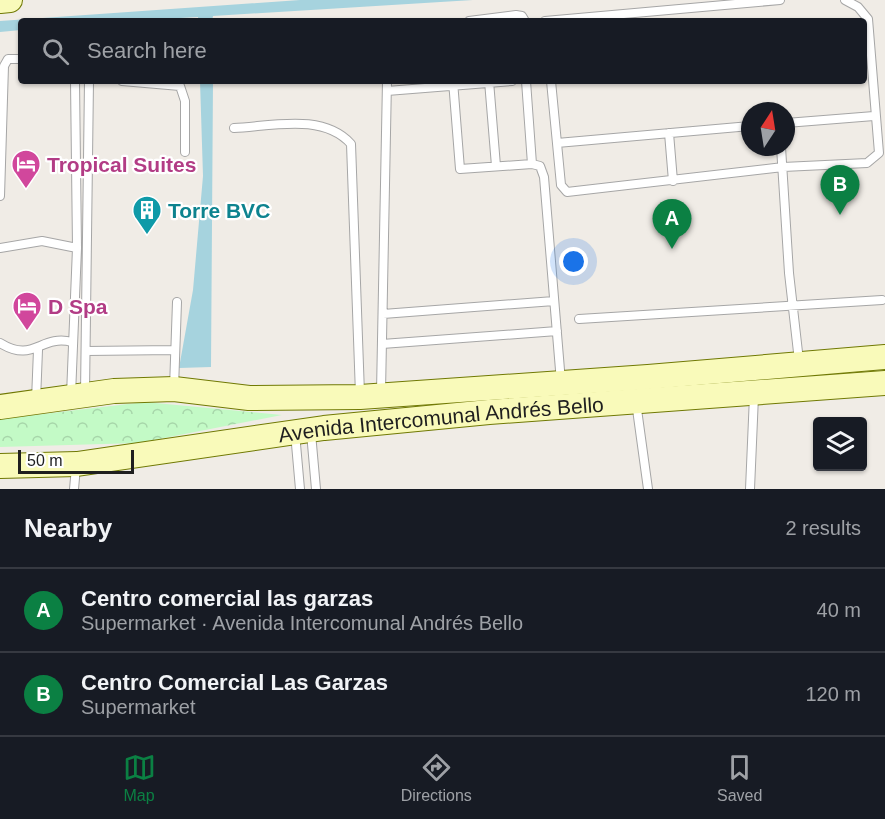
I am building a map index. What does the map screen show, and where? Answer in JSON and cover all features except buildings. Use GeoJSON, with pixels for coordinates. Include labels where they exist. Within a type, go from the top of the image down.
{"type":"FeatureCollection","features":[{"type":"Feature","properties":{"kind":"main road"},"geometry":{"type":"LineString","coordinates":[[0,1],[10,0]]}},
{"type":"Feature","properties":{"kind":"main road","name":"Avenida Intercomunal Andrés Bello"},"geometry":{"type":"LineString","coordinates":[[0,407],[114,392],[174,389],[249,398],[370,397],[561,384],[885,357]]}},
{"type":"Feature","properties":{"kind":"main road","name":"Avenida Intercomunal Andrés Bello"},"geometry":{"type":"LineString","coordinates":[[0,466],[77,464],[303,431],[636,401],[885,382]]}},
{"type":"Feature","properties":{"kind":"lane"},"geometry":{"type":"LineString","coordinates":[[579,18],[780,0]]}},
{"type":"Feature","properties":{"kind":"lane"},"geometry":{"type":"LineString","coordinates":[[551,84],[561,185],[567,192],[783,167],[867,163],[875,159],[879,153],[874,116],[868,19],[858,7],[845,0]]}},
{"type":"Feature","properties":{"kind":"lane"},"geometry":{"type":"LineString","coordinates":[[497,18],[516,15],[523,18]]}},
{"type":"Feature","properties":{"kind":"lane"},"geometry":{"type":"LineString","coordinates":[[0,196],[4,66],[9,59],[18,59]]}},
{"type":"Feature","properties":{"kind":"lane"},"geometry":{"type":"LineString","coordinates":[[75,84],[77,248],[72,342],[78,397]]}},
{"type":"Feature","properties":{"kind":"lane"},"geometry":{"type":"LineString","coordinates":[[78,397],[86,351],[89,84]]}},
{"type":"Feature","properties":{"kind":"lane"},"geometry":{"type":"LineString","coordinates":[[157,84],[180,86],[185,101],[185,152]]}},
{"type":"Feature","properties":{"kind":"lane"},"geometry":{"type":"LineString","coordinates":[[370,397],[382,344],[387,84]]}},
{"type":"Feature","properties":{"kind":"lane"},"geometry":{"type":"LineString","coordinates":[[387,91],[434,84]]}},
{"type":"Feature","properties":{"kind":"lane"},"geometry":{"type":"LineString","coordinates":[[453,84],[460,169],[532,164],[540,166],[544,177],[561,384]]}},
{"type":"Feature","properties":{"kind":"lane"},"geometry":{"type":"LineString","coordinates":[[489,84],[496,166]]}},
{"type":"Feature","properties":{"kind":"lane"},"geometry":{"type":"LineString","coordinates":[[526,84],[532,164]]}},
{"type":"Feature","properties":{"kind":"lane"},"geometry":{"type":"LineString","coordinates":[[795,122],[874,116]]}},
{"type":"Feature","properties":{"kind":"lane"},"geometry":{"type":"LineString","coordinates":[[234,128],[316,124],[341,133],[351,144],[370,397]]}},
{"type":"Feature","properties":{"kind":"lane"},"geometry":{"type":"LineString","coordinates":[[557,143],[741,127]]}},
{"type":"Feature","properties":{"kind":"lane"},"geometry":{"type":"LineString","coordinates":[[669,133],[673,181]]}},
{"type":"Feature","properties":{"kind":"lane"},"geometry":{"type":"LineString","coordinates":[[782,156],[789,273],[799,364]]}},
{"type":"Feature","properties":{"kind":"lane"},"geometry":{"type":"LineString","coordinates":[[0,248],[42,241],[77,248]]}},
{"type":"Feature","properties":{"kind":"lane"},"geometry":{"type":"LineString","coordinates":[[579,319],[882,300]]}},
{"type":"Feature","properties":{"kind":"lane"},"geometry":{"type":"LineString","coordinates":[[383,314],[554,301]]}},
{"type":"Feature","properties":{"kind":"lane"},"geometry":{"type":"LineString","coordinates":[[174,389],[177,302]]}},
{"type":"Feature","properties":{"kind":"lane"},"geometry":{"type":"LineString","coordinates":[[382,344],[556,331]]}},
{"type":"Feature","properties":{"kind":"lane"},"geometry":{"type":"LineString","coordinates":[[0,343],[20,352],[38,350],[52,340],[72,342]]}},
{"type":"Feature","properties":{"kind":"lane"},"geometry":{"type":"LineString","coordinates":[[36,403],[38,350]]}},
{"type":"Feature","properties":{"kind":"lane"},"geometry":{"type":"LineString","coordinates":[[86,351],[175,350]]}},
{"type":"Feature","properties":{"kind":"lane"},"geometry":{"type":"LineString","coordinates":[[750,489],[754,392]]}},
{"type":"Feature","properties":{"kind":"lane"},"geometry":{"type":"LineString","coordinates":[[636,401],[648,489]]}},
{"type":"Feature","properties":{"kind":"lane"},"geometry":{"type":"LineString","coordinates":[[300,489],[303,431]]}},
{"type":"Feature","properties":{"kind":"lane"},"geometry":{"type":"LineString","coordinates":[[303,431],[316,489]]}},
{"type":"Feature","properties":{"kind":"lane"},"geometry":{"type":"LineString","coordinates":[[74,489],[77,464]]}},
{"type":"Feature","properties":{"kind":"green space"},"geometry":{"type":"Polygon","coordinates":[[[145,402],[282,415],[139,443],[0,447],[0,419],[145,402]]]}},
{"type":"Feature","properties":{"kind":"water"},"geometry":{"type":"Polygon","coordinates":[[[300,0],[473,0],[213,16],[213,18],[43,18],[300,0]]]}},
{"type":"Feature","properties":{"kind":"water"},"geometry":{"type":"Polygon","coordinates":[[[18,20],[18,30],[0,32],[0,21],[18,20]]]}},
{"type":"Feature","properties":{"kind":"water"},"geometry":{"type":"Polygon","coordinates":[[[200,84],[213,84],[211,367],[179,368],[193,290],[203,176],[200,84]]]}},
{"type":"Feature","properties":{"kind":"place","name":"Tropical Suites"},"geometry":{"type":"Point","coordinates":[26,190]}},
{"type":"Feature","properties":{"kind":"place","name":"Centro Comercial Las Garzas"},"geometry":{"type":"Point","coordinates":[840,215]}},
{"type":"Feature","properties":{"kind":"place","name":"Torre BVC"},"geometry":{"type":"Point","coordinates":[147,236]}},
{"type":"Feature","properties":{"kind":"place","name":"Centro comercial las garzas"},"geometry":{"type":"Point","coordinates":[672,249]}},
{"type":"Feature","properties":{"kind":"place","name":"D Spa"},"geometry":{"type":"Point","coordinates":[27,332]}}]}
